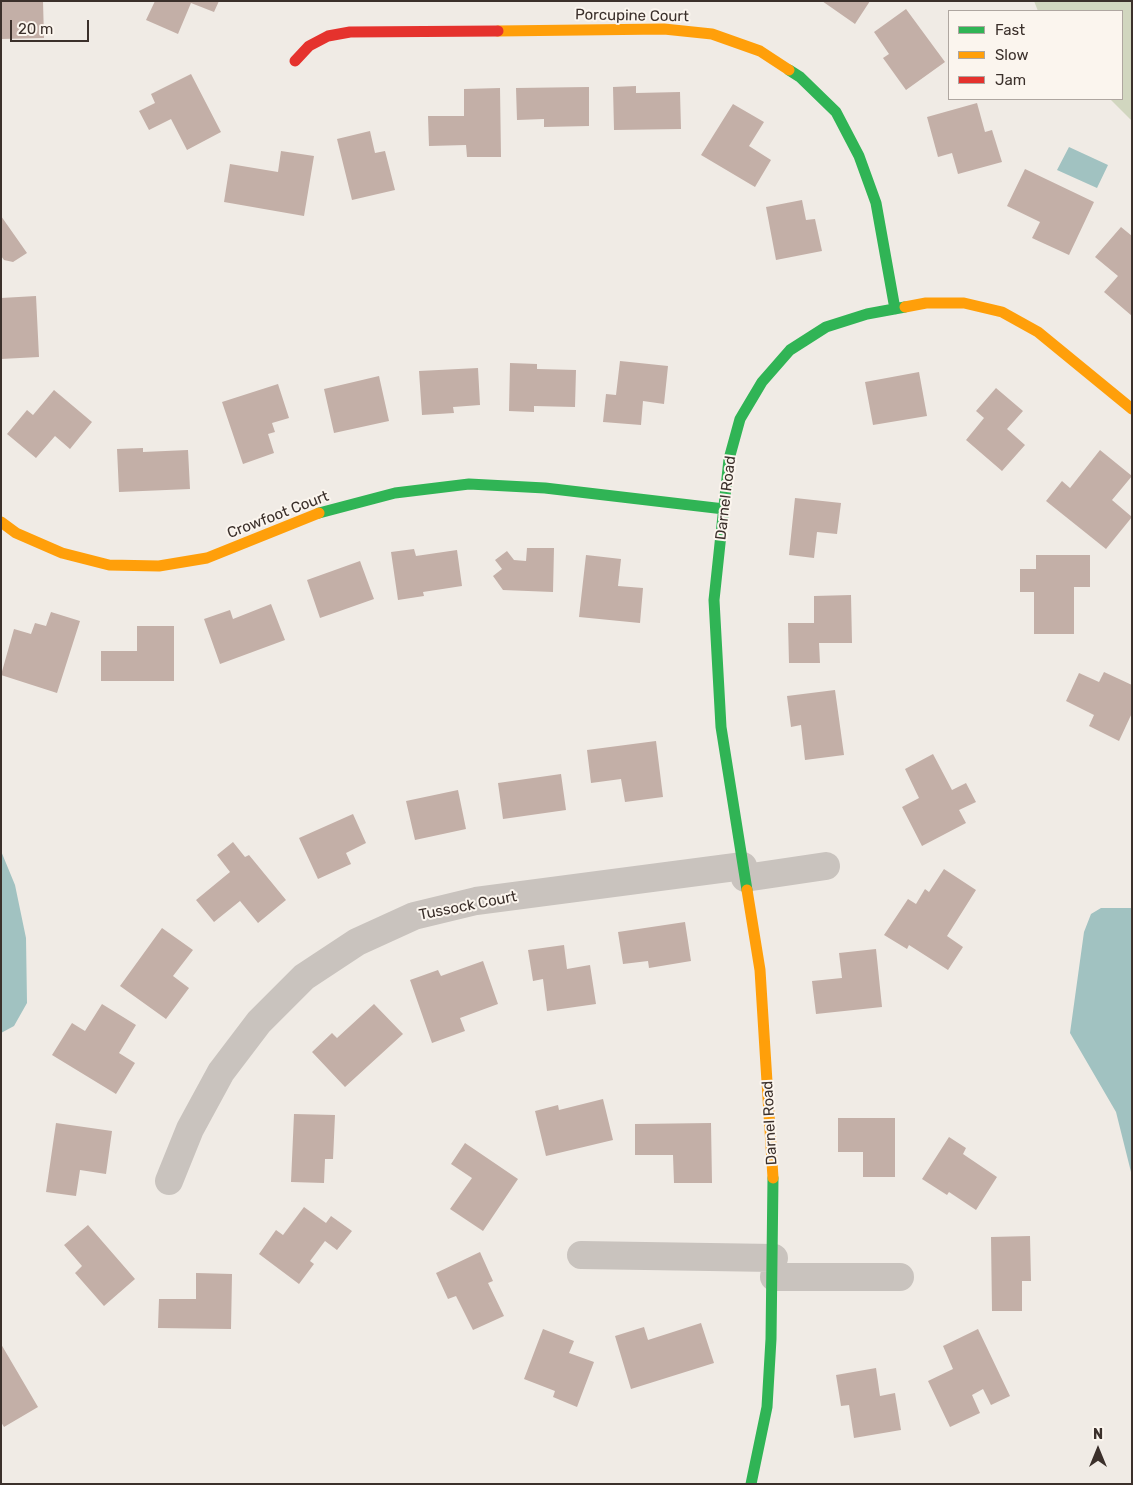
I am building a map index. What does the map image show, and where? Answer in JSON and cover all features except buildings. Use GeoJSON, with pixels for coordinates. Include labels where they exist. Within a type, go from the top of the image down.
{"type":"FeatureCollection","features":[{"type":"Feature","properties":{"kind":"street","name":"Porcupine Court"},"geometry":{"type":"LineString","coordinates":[[295,61],[309,46],[328,36],[350,32],[664,29],[712,34],[760,51],[800,77],[836,112],[860,156],[876,203],[895,309]]}},
{"type":"Feature","properties":{"kind":"street","name":"Darnel Road"},"geometry":{"type":"LineString","coordinates":[[751,1484],[767,1407],[774,1267],[769,1089],[760,970],[721,727],[714,600],[729,459],[740,419],[762,382],[790,350],[826,327],[867,314],[926,303],[964,303],[1002,312],[1038,332],[1132,409]]}},
{"type":"Feature","properties":{"kind":"street","name":"Crowfoot Court"},"geometry":{"type":"LineString","coordinates":[[1,522],[16,533],[62,553],[109,565],[159,566],[207,558],[254,541],[324,511],[395,493],[469,484],[545,488],[724,509]]}},
{"type":"Feature","properties":{"kind":"street"},"geometry":{"type":"LineString","coordinates":[[744,872],[826,866]]}},
{"type":"Feature","properties":{"kind":"street","name":"Tussock Court"},"geometry":{"type":"LineString","coordinates":[[169,1181],[190,1129],[221,1072],[259,1022],[304,977],[357,942],[414,916],[476,901],[744,872]]}},
{"type":"Feature","properties":{"kind":"street"},"geometry":{"type":"LineString","coordinates":[[581,1255],[900,1277]]}},
{"type":"Feature","properties":{"kind":"green space"},"geometry":{"type":"Polygon","coordinates":[[[1034,1],[1132,1],[1132,121],[1111,100],[1123,100],[1123,10],[1038,10],[1034,1]]]}},
{"type":"Feature","properties":{"kind":"water"},"geometry":{"type":"Polygon","coordinates":[[[1069,147],[1108,165],[1097,188],[1057,170],[1069,147]]]}},
{"type":"Feature","properties":{"kind":"water"},"geometry":{"type":"Polygon","coordinates":[[[1,851],[15,885],[26,938],[27,1003],[14,1026],[1,1033],[1,851]]]}},
{"type":"Feature","properties":{"kind":"water"},"geometry":{"type":"Polygon","coordinates":[[[1101,908],[1132,908],[1132,1176],[1116,1112],[1070,1033],[1084,932],[1091,914],[1101,908]]]}},
{"type":"Feature","properties":{"kind":"traffic: fast"},"geometry":{"type":"LineString","coordinates":[[789,70],[800,77],[836,112],[859,156],[876,203],[895,309]]}},
{"type":"Feature","properties":{"kind":"traffic: fast"},"geometry":{"type":"LineString","coordinates":[[747,890],[721,727],[714,600],[729,459],[740,419],[762,382],[790,350],[826,327],[867,314],[905,307]]}},
{"type":"Feature","properties":{"kind":"traffic: fast"},"geometry":{"type":"LineString","coordinates":[[319,513],[395,493],[469,484],[545,488],[724,509]]}},
{"type":"Feature","properties":{"kind":"traffic: fast"},"geometry":{"type":"LineString","coordinates":[[751,1484],[767,1407],[771,1339],[773,1178]]}},
{"type":"Feature","properties":{"kind":"traffic: slow"},"geometry":{"type":"LineString","coordinates":[[498,31],[664,29],[712,34],[760,51],[789,70]]}},
{"type":"Feature","properties":{"kind":"traffic: slow"},"geometry":{"type":"LineString","coordinates":[[905,307],[926,303],[964,303],[1002,312],[1038,332],[1132,409]]}},
{"type":"Feature","properties":{"kind":"traffic: slow"},"geometry":{"type":"LineString","coordinates":[[1,522],[16,533],[62,553],[109,565],[159,566],[207,558],[319,513]]}},
{"type":"Feature","properties":{"kind":"traffic: slow"},"geometry":{"type":"LineString","coordinates":[[747,890],[760,970],[773,1178]]}},
{"type":"Feature","properties":{"kind":"traffic: jam"},"geometry":{"type":"LineString","coordinates":[[295,61],[309,46],[328,36],[350,32],[498,31]]}}]}
